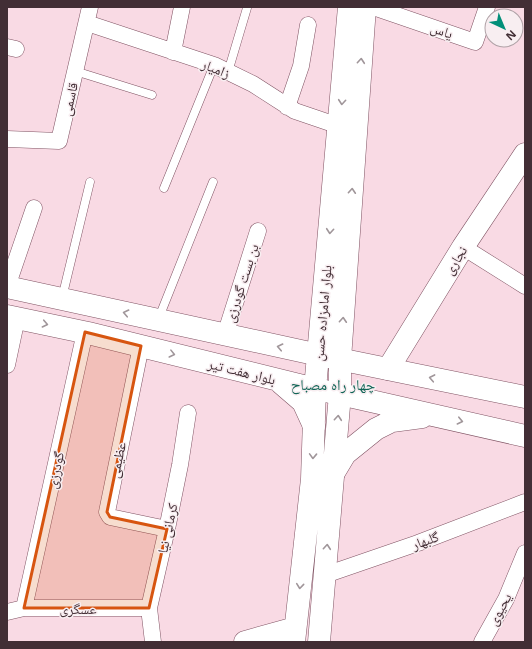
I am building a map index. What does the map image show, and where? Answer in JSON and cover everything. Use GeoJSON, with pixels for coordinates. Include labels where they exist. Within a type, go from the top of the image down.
{"type":"FeatureCollection","features":[{"type":"Feature","properties":{"kind":"main road","name":"بلوار امامزاده حسن"},"geometry":{"type":"LineString","coordinates":[[294,635],[312,479],[315,390],[350,7]]}},
{"type":"Feature","properties":{"kind":"main road","name":"بلوار امامزاده حسن"},"geometry":{"type":"LineString","coordinates":[[319,642],[340,394],[340,359],[365,7]]}},
{"type":"Feature","properties":{"kind":"main road","name":"نجاری"},"geometry":{"type":"LineString","coordinates":[[388,369],[463,247],[525,154]]}},
{"type":"Feature","properties":{"kind":"main road"},"geometry":{"type":"LineString","coordinates":[[7,287],[319,355],[525,397]]}},
{"type":"Feature","properties":{"kind":"main road","name":"بلوار هفت تیر"},"geometry":{"type":"LineString","coordinates":[[12,317],[85,332],[315,390],[340,394],[525,436]]}},
{"type":"Feature","properties":{"kind":"main road"},"geometry":{"type":"LineString","coordinates":[[276,380],[292,391],[303,402],[314,426]]}},
{"type":"Feature","properties":{"kind":"main road"},"geometry":{"type":"LineString","coordinates":[[333,474],[346,454],[376,429],[392,421],[439,416]]}},
{"type":"Feature","properties":{"kind":"main road"},"geometry":{"type":"LineString","coordinates":[[245,642],[294,635]]}},
{"type":"Feature","properties":{"kind":"street","name":"قاسمی"},"geometry":{"type":"LineString","coordinates":[[7,139],[59,141],[90,7]]}},
{"type":"Feature","properties":{"kind":"street"},"geometry":{"type":"LineString","coordinates":[[173,52],[182,7]]}},
{"type":"Feature","properties":{"kind":"street","name":"یاس"},"geometry":{"type":"LineString","coordinates":[[373,7],[475,42],[487,7]]}},
{"type":"Feature","properties":{"kind":"street","name":"زامیار"},"geometry":{"type":"LineString","coordinates":[[87,23],[214,65],[253,84],[294,111],[339,126]]}},
{"type":"Feature","properties":{"kind":"street"},"geometry":{"type":"LineString","coordinates":[[287,107],[302,66],[308,25]]}},
{"type":"Feature","properties":{"kind":"street"},"geometry":{"type":"LineString","coordinates":[[7,287],[34,208]]}},
{"type":"Feature","properties":{"kind":"street","name":"بن بست گودرزی"},"geometry":{"type":"LineString","coordinates":[[225,335],[258,231]]}},
{"type":"Feature","properties":{"kind":"street"},"geometry":{"type":"LineString","coordinates":[[463,247],[525,286]]}},
{"type":"Feature","properties":{"kind":"street"},"geometry":{"type":"LineString","coordinates":[[7,365],[12,317]]}},
{"type":"Feature","properties":{"kind":"street","name":"گودرزی"},"geometry":{"type":"LineString","coordinates":[[24,608],[85,332]]}},
{"type":"Feature","properties":{"kind":"street","name":"عظیمی"},"geometry":{"type":"LineString","coordinates":[[141,346],[107,512],[110,517],[167,529]]}},
{"type":"Feature","properties":{"kind":"street","name":"کرمانی نیا"},"geometry":{"type":"LineString","coordinates":[[153,642],[149,608],[180,465],[188,413]]}},
{"type":"Feature","properties":{"kind":"street","name":"گلبهار"},"geometry":{"type":"LineString","coordinates":[[325,575],[418,543],[525,502]]}},
{"type":"Feature","properties":{"kind":"street","name":"یحیوی"},"geometry":{"type":"LineString","coordinates":[[482,642],[506,599],[525,553]]}},
{"type":"Feature","properties":{"kind":"street","name":"عسگری"},"geometry":{"type":"LineString","coordinates":[[7,612],[24,608],[149,608]]}},
{"type":"Feature","properties":{"kind":"lane"},"geometry":{"type":"LineString","coordinates":[[228,72],[247,8]]}},
{"type":"Feature","properties":{"kind":"lane"},"geometry":{"type":"LineString","coordinates":[[164,188],[214,65]]}},
{"type":"Feature","properties":{"kind":"lane"},"geometry":{"type":"LineString","coordinates":[[75,71],[152,95]]}},
{"type":"Feature","properties":{"kind":"lane"},"geometry":{"type":"LineString","coordinates":[[61,299],[90,182]]}},
{"type":"Feature","properties":{"kind":"lane"},"geometry":{"type":"LineString","coordinates":[[158,320],[213,182]]}},
{"type":"Feature","properties":{"kind":"highlighted area"},"geometry":{"type":"Polygon","coordinates":[[[85,332],[141,346],[107,512],[110,517],[167,529],[149,608],[24,608],[85,332]]]}},
{"type":"Feature","properties":{"kind":"district","name":"چهار راه مصباح"},"geometry":{"type":"Point","coordinates":[333,384]}}]}
